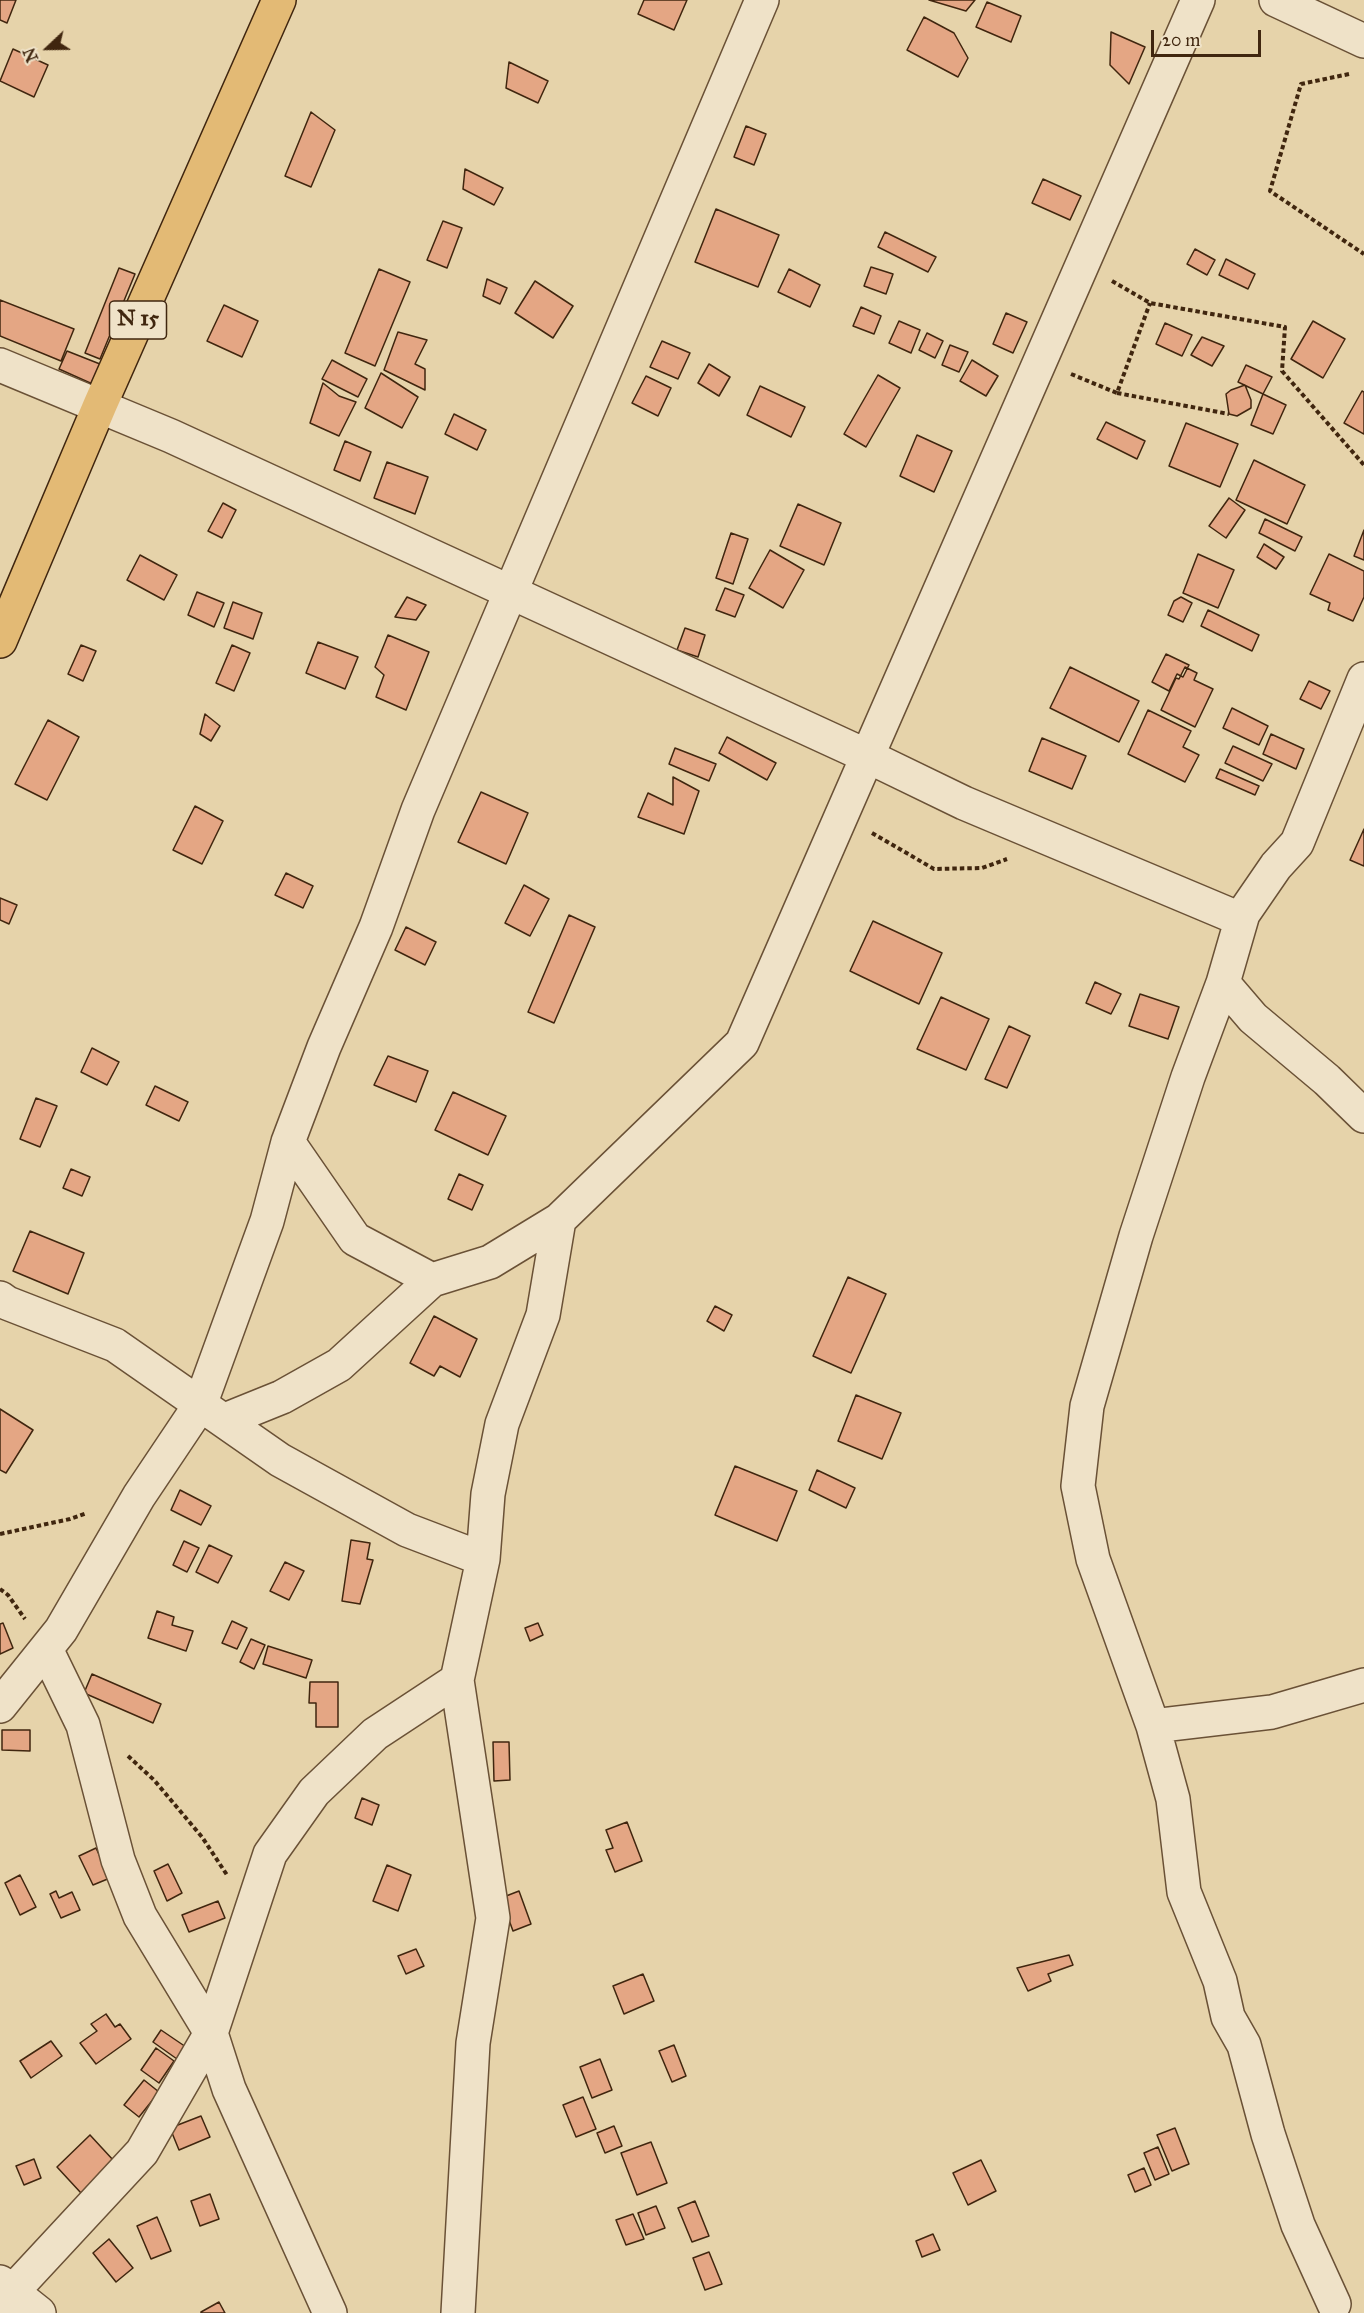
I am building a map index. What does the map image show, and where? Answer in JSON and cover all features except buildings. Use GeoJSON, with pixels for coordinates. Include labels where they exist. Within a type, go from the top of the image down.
{"type":"FeatureCollection","features":[{"type":"Feature","properties":{"kind":"main road","name":"N 15"},"geometry":{"type":"LineString","coordinates":[[0,641],[100,405],[279,0]]}},
{"type":"Feature","properties":{"kind":"street"},"geometry":{"type":"LineString","coordinates":[[0,1706],[61,1630],[139,1496],[212,1412],[288,1142],[324,1047],[376,927],[418,810],[762,0]]}},
{"type":"Feature","properties":{"kind":"street"},"geometry":{"type":"LineString","coordinates":[[212,1412],[282,1397],[339,1365],[432,1280],[490,1262],[559,1220],[742,1043],[1198,0]]}},
{"type":"Feature","properties":{"kind":"street"},"geometry":{"type":"LineString","coordinates":[[1276,0],[1364,41]]}},
{"type":"Feature","properties":{"kind":"street"},"geometry":{"type":"LineString","coordinates":[[0,365],[100,405],[512,592],[964,803],[1233,916],[1243,914]]}},
{"type":"Feature","properties":{"kind":"street"},"geometry":{"type":"LineString","coordinates":[[1334,2304],[1298,2224],[1268,2134],[1244,2045],[1228,2017],[1220,1981],[1184,1892],[1173,1799],[1153,1726],[1093,1560],[1078,1486],[1090,1394],[1136,1236],[1188,1077],[1223,982],[1243,914],[1276,866],[1297,843],[1364,679]]}},
{"type":"Feature","properties":{"kind":"street"},"geometry":{"type":"LineString","coordinates":[[1223,982],[1253,1018],[1327,1080],[1364,1116]]}},
{"type":"Feature","properties":{"kind":"street"},"geometry":{"type":"LineString","coordinates":[[288,1142],[355,1239],[432,1280]]}},
{"type":"Feature","properties":{"kind":"street"},"geometry":{"type":"LineString","coordinates":[[458,2313],[473,2043],[493,1918],[457,1680],[483,1559],[488,1494],[502,1425],[543,1315],[559,1220]]}},
{"type":"Feature","properties":{"kind":"street"},"geometry":{"type":"LineString","coordinates":[[0,1298],[7,1303],[115,1345],[280,1460],[407,1530],[483,1559]]}},
{"type":"Feature","properties":{"kind":"street"},"geometry":{"type":"LineString","coordinates":[[46,1648],[83,1725],[118,1860],[136,1907],[211,2033],[229,2089],[330,2313]]}},
{"type":"Feature","properties":{"kind":"street"},"geometry":{"type":"LineString","coordinates":[[39,2313],[4,2294],[142,2152],[211,2033],[270,1854],[314,1792],[375,1734],[457,1680]]}},
{"type":"Feature","properties":{"kind":"street"},"geometry":{"type":"LineString","coordinates":[[1153,1726],[1272,1712],[1364,1685]]}},
{"type":"Feature","properties":{"kind":"path"},"geometry":{"type":"LineString","coordinates":[[1352,73],[1302,84],[1270,191],[1364,254]]}},
{"type":"Feature","properties":{"kind":"path"},"geometry":{"type":"LineString","coordinates":[[1083,264],[1150,303],[1285,327],[1282,371],[1364,465]]}},
{"type":"Feature","properties":{"kind":"path"},"geometry":{"type":"LineString","coordinates":[[1117,393],[1150,303]]}},
{"type":"Feature","properties":{"kind":"path"},"geometry":{"type":"LineString","coordinates":[[1040,361],[1117,393],[1229,414]]}},
{"type":"Feature","properties":{"kind":"path"},"geometry":{"type":"LineString","coordinates":[[841,816],[934,869],[982,868],[1055,842]]}},
{"type":"Feature","properties":{"kind":"path"},"geometry":{"type":"LineString","coordinates":[[0,1534],[90,1513]]}},
{"type":"Feature","properties":{"kind":"path"},"geometry":{"type":"LineString","coordinates":[[83,1725],[102,1734],[154,1780],[202,1837],[250,1910]]}}]}
